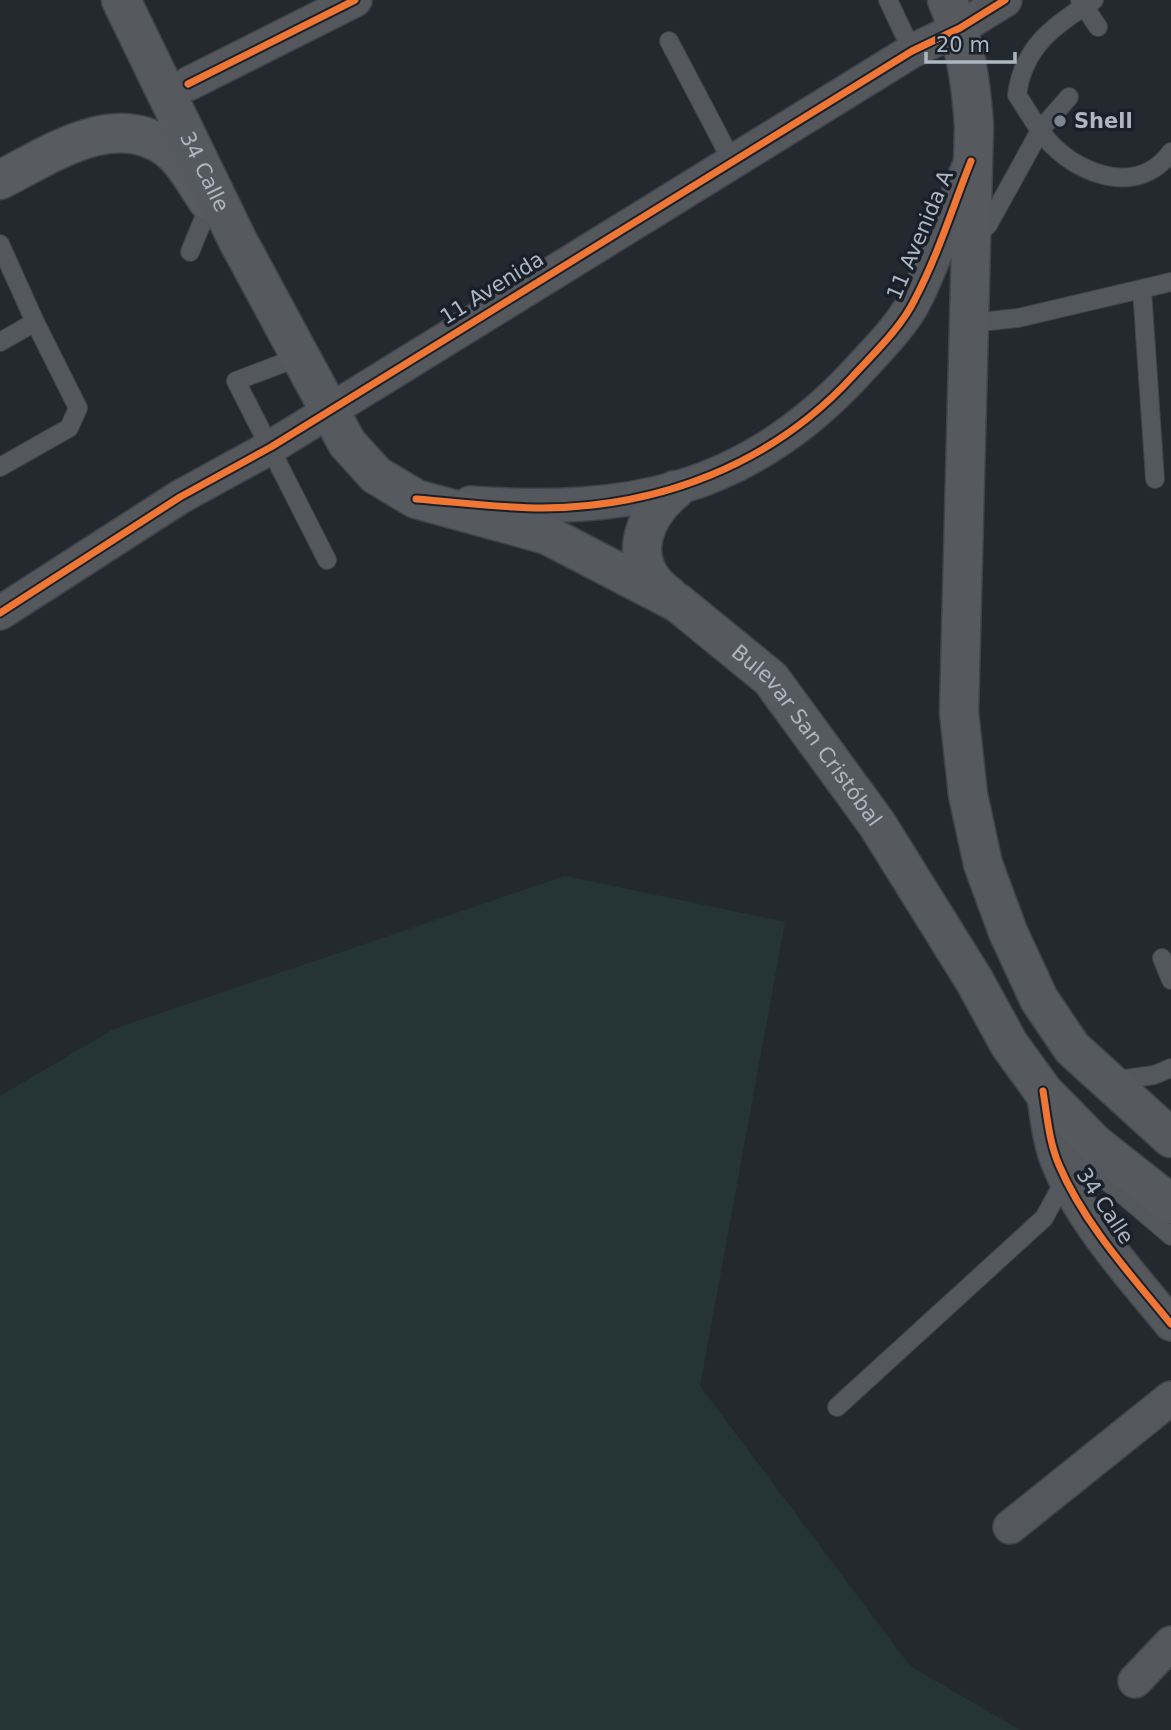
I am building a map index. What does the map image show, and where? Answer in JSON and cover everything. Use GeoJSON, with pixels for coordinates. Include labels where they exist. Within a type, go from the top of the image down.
{"type":"FeatureCollection","features":[{"type":"Feature","properties":{"kind":"main road","name":"34 Calle"},"geometry":{"type":"LineString","coordinates":[[121,0],[238,241],[327,410]]}},
{"type":"Feature","properties":{"kind":"main road","name":"34 Calle"},"geometry":{"type":"LineString","coordinates":[[144,0],[188,84],[257,233],[295,349]]}},
{"type":"Feature","properties":{"kind":"main road"},"geometry":{"type":"LineString","coordinates":[[953,14],[972,89],[974,126],[971,161],[973,240],[959,712],[968,795],[983,864],[1008,932],[1039,999],[1072,1048],[1164,1125]]}},
{"type":"Feature","properties":{"kind":"main road"},"geometry":{"type":"LineString","coordinates":[[0,180],[79,140],[105,134],[138,134],[168,148],[238,241]]}},
{"type":"Feature","properties":{"kind":"main road","name":"Bulevar San Cristóbal"},"geometry":{"type":"LineString","coordinates":[[327,410],[347,443],[376,475],[415,499],[547,535],[678,603],[771,679],[877,824],[1009,1044],[1043,1091],[1095,1144],[1171,1204]]}},
{"type":"Feature","properties":{"kind":"main road"},"geometry":{"type":"LineString","coordinates":[[675,490],[657,504],[651,514],[641,547],[646,570],[659,589],[678,603]]}},
{"type":"Feature","properties":{"kind":"street"},"geometry":{"type":"LineString","coordinates":[[188,84],[355,0]]}},
{"type":"Feature","properties":{"kind":"street","name":"11 Avenida"},"geometry":{"type":"LineString","coordinates":[[0,613],[180,497],[271,447],[912,51],[953,14],[1005,0]]}},
{"type":"Feature","properties":{"kind":"street","name":"11 Avenida A"},"geometry":{"type":"LineString","coordinates":[[415,499],[542,508],[612,504],[675,490],[734,467],[788,434],[835,396],[886,340],[915,300],[971,161]]}},
{"type":"Feature","properties":{"kind":"street","name":"34 Calle"},"geometry":{"type":"LineString","coordinates":[[1043,1091],[1049,1133],[1058,1164],[1072,1192],[1122,1264],[1171,1324]]}},
{"type":"Feature","properties":{"kind":"street"},"geometry":{"type":"LineString","coordinates":[[1010,1527],[1171,1398]]}},
{"type":"Feature","properties":{"kind":"street"},"geometry":{"type":"LineString","coordinates":[[1135,1681],[1171,1643]]}},
{"type":"Feature","properties":{"kind":"lane"},"geometry":{"type":"LineString","coordinates":[[888,0],[912,51]]}},
{"type":"Feature","properties":{"kind":"lane"},"geometry":{"type":"LineString","coordinates":[[1098,27],[1086,2],[1033,48],[1020,75],[1017,95],[1050,143],[1071,161],[1092,173],[1111,177],[1134,177],[1151,171],[1171,152]]}},
{"type":"Feature","properties":{"kind":"lane"},"geometry":{"type":"LineString","coordinates":[[669,41],[732,161]]}},
{"type":"Feature","properties":{"kind":"lane"},"geometry":{"type":"LineString","coordinates":[[973,240],[988,225],[1041,129],[1069,97]]}},
{"type":"Feature","properties":{"kind":"lane"},"geometry":{"type":"LineString","coordinates":[[190,252],[210,203]]}},
{"type":"Feature","properties":{"kind":"lane"},"geometry":{"type":"LineString","coordinates":[[0,244],[78,408],[69,428],[0,467]]}},
{"type":"Feature","properties":{"kind":"lane"},"geometry":{"type":"LineString","coordinates":[[971,323],[1017,318],[1171,282]]}},
{"type":"Feature","properties":{"kind":"lane"},"geometry":{"type":"LineString","coordinates":[[1142,290],[1155,479]]}},
{"type":"Feature","properties":{"kind":"lane"},"geometry":{"type":"LineString","coordinates":[[0,342],[35,322]]}},
{"type":"Feature","properties":{"kind":"lane"},"geometry":{"type":"LineString","coordinates":[[295,349],[236,381],[327,560]]}},
{"type":"Feature","properties":{"kind":"lane"},"geometry":{"type":"LineString","coordinates":[[1162,958],[1171,980]]}},
{"type":"Feature","properties":{"kind":"lane"},"geometry":{"type":"LineString","coordinates":[[1111,1081],[1154,1075],[1171,1068]]}},
{"type":"Feature","properties":{"kind":"lane"},"geometry":{"type":"LineString","coordinates":[[1049,1133],[1171,1236]]}},
{"type":"Feature","properties":{"kind":"lane"},"geometry":{"type":"LineString","coordinates":[[837,1407],[1044,1218],[1066,1178]]}},
{"type":"Feature","properties":{"kind":"shaded area"},"geometry":{"type":"Polygon","coordinates":[[[565,876],[785,922],[700,1386],[910,1666],[1020,1730],[0,1730],[0,1096],[114,1029],[565,876]]]}},
{"type":"Feature","properties":{"kind":"cycle path"},"geometry":{"type":"LineString","coordinates":[[188,84],[355,0]]}},
{"type":"Feature","properties":{"kind":"cycle path"},"geometry":{"type":"LineString","coordinates":[[0,613],[180,497],[271,447],[912,51],[960,28],[1005,0]]}},
{"type":"Feature","properties":{"kind":"cycle path"},"geometry":{"type":"LineString","coordinates":[[416,499],[527,508],[587,506],[671,489],[711,475],[750,456],[821,408],[895,330],[915,299],[931,265],[971,161]]}},
{"type":"Feature","properties":{"kind":"cycle path"},"geometry":{"type":"LineString","coordinates":[[1043,1091],[1053,1147],[1069,1187],[1109,1248],[1171,1324]]}},
{"type":"Feature","properties":{"kind":"place","name":"Shell"},"geometry":{"type":"Point","coordinates":[1060,121]}}]}
